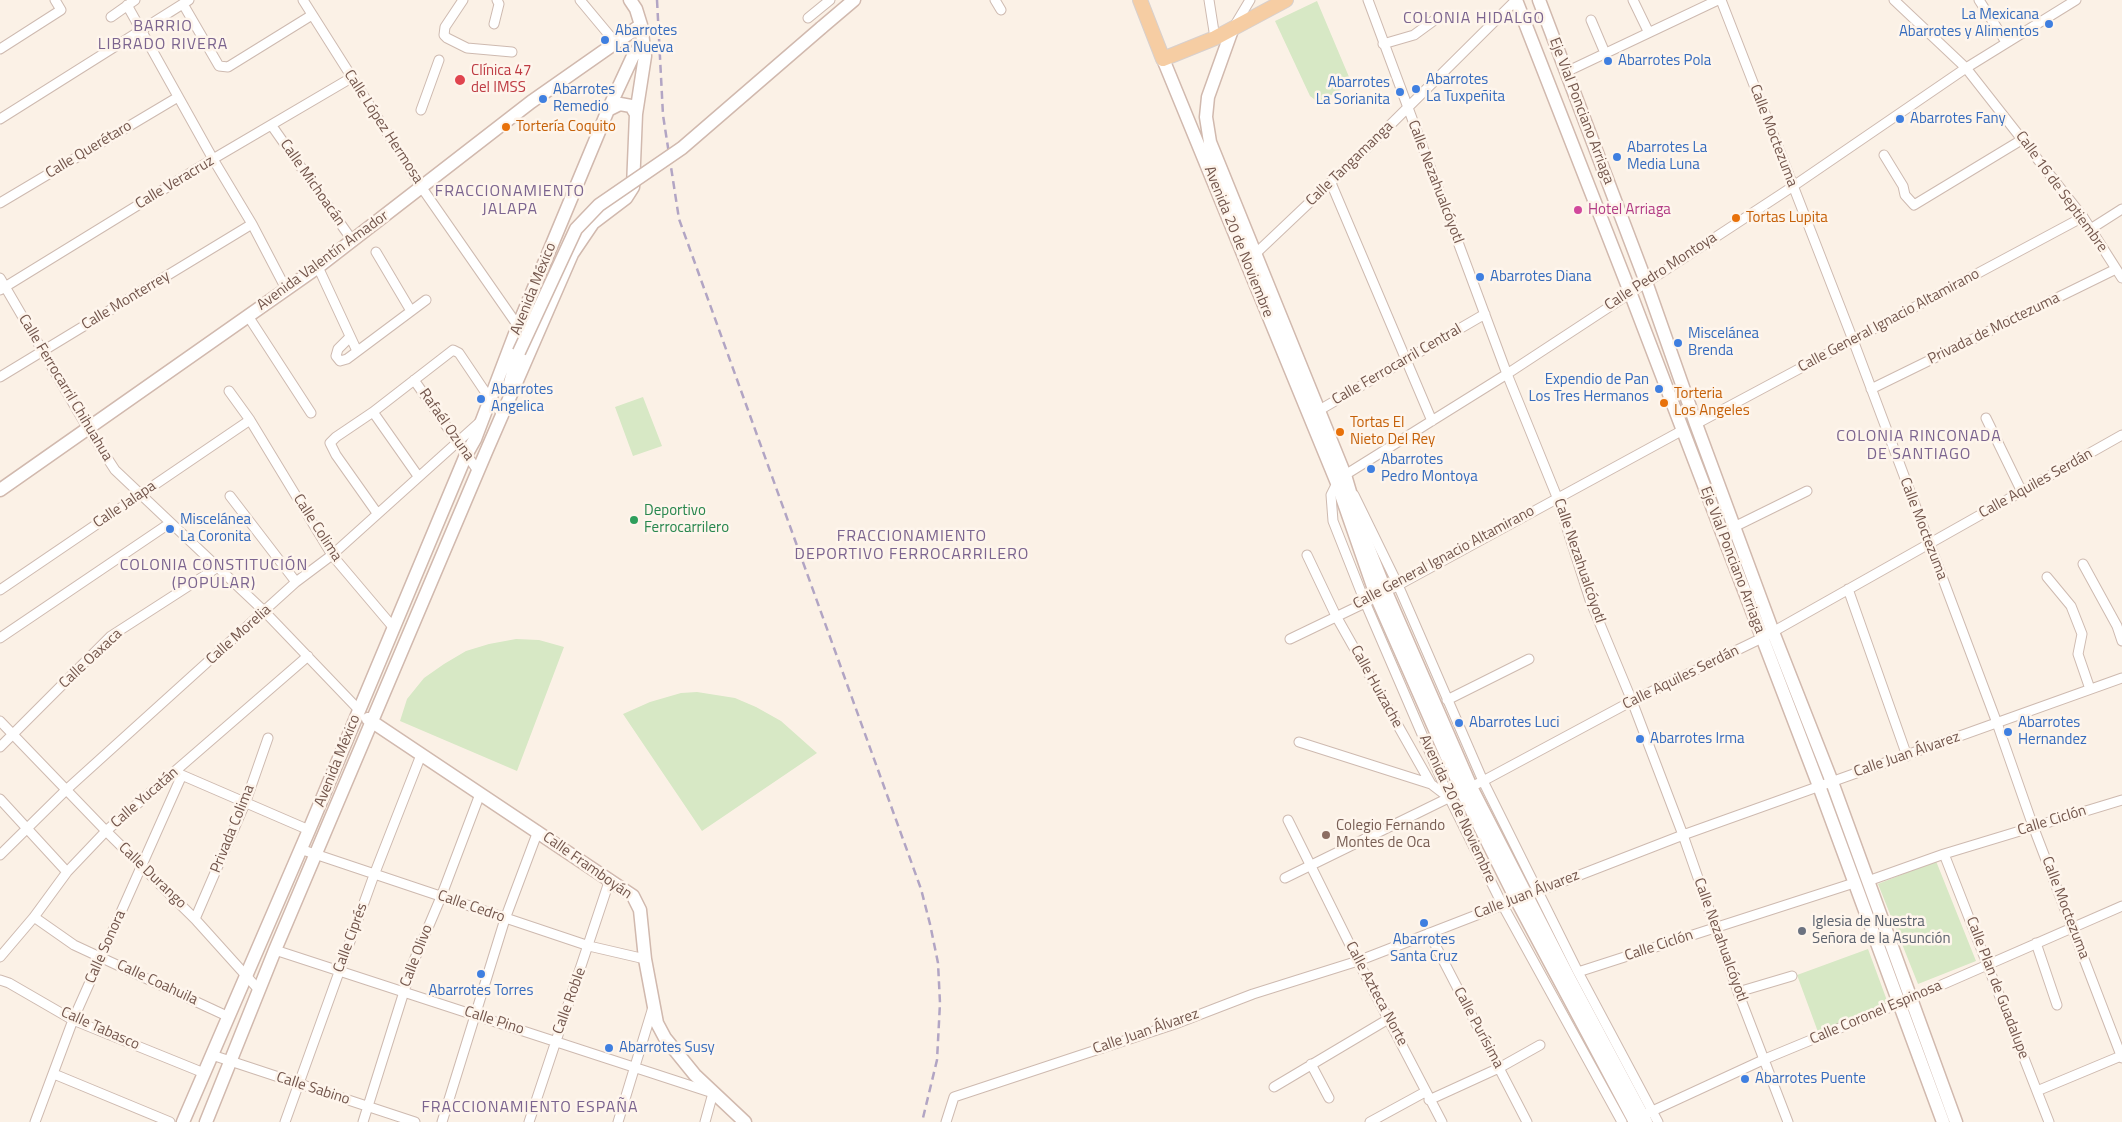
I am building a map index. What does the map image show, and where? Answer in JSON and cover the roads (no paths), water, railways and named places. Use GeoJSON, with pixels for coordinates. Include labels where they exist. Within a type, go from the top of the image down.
{"type":"FeatureCollection","features":[{"type":"Feature","properties":{"kind":"main road","name":"Avenida 20 de Noviembre"},"geometry":{"type":"LineString","coordinates":[[1140,0],[1163,59]]}},
{"type":"Feature","properties":{"kind":"main road"},"geometry":{"type":"LineString","coordinates":[[1163,59],[1232,30],[1286,0]]}},
{"type":"Feature","properties":{"kind":"street"},"geometry":{"type":"LineString","coordinates":[[0,49],[61,10],[56,0]]}},
{"type":"Feature","properties":{"kind":"street","name":"Calle López Hermosa"},"geometry":{"type":"LineString","coordinates":[[302,0],[422,188],[518,326]]}},
{"type":"Feature","properties":{"kind":"street"},"geometry":{"type":"LineString","coordinates":[[463,0],[445,27],[444,35],[467,48],[512,52]]}},
{"type":"Feature","properties":{"kind":"street"},"geometry":{"type":"LineString","coordinates":[[494,24],[499,4],[497,0]]}},
{"type":"Feature","properties":{"kind":"street"},"geometry":{"type":"LineString","coordinates":[[580,0],[615,42]]}},
{"type":"Feature","properties":{"kind":"street","name":"Avenida México"},"geometry":{"type":"LineString","coordinates":[[206,1122],[275,950],[317,856],[478,471],[572,254],[593,223],[626,198],[633,187],[636,114],[645,56],[641,25],[636,9],[630,0]]}},
{"type":"Feature","properties":{"kind":"street"},"geometry":{"type":"LineString","coordinates":[[808,18],[830,0]]}},
{"type":"Feature","properties":{"kind":"street","name":"Avenida México"},"geometry":{"type":"LineString","coordinates":[[503,414],[511,374],[519,352],[576,229],[599,205],[682,148],[854,0]]}},
{"type":"Feature","properties":{"kind":"street"},"geometry":{"type":"LineString","coordinates":[[995,0],[1001,10]]}},
{"type":"Feature","properties":{"kind":"street"},"geometry":{"type":"LineString","coordinates":[[1209,0],[1215,38]]}},
{"type":"Feature","properties":{"kind":"street"},"geometry":{"type":"LineString","coordinates":[[1232,30],[1250,0]]}},
{"type":"Feature","properties":{"kind":"street","name":"Calle Nezahualcóyotl"},"geometry":{"type":"LineString","coordinates":[[1368,0],[1507,374],[1557,497],[1590,600],[1632,701],[1683,835],[1738,992],[1788,1122]]}},
{"type":"Feature","properties":{"kind":"street","name":"Calle Tangamanga"},"geometry":{"type":"LineString","coordinates":[[1251,258],[1331,183],[1516,0]]}},
{"type":"Feature","properties":{"kind":"street","name":"Eje Vial Ponciano Arriaga"},"geometry":{"type":"LineString","coordinates":[[1516,0],[1683,430],[1767,635],[1832,782],[1956,1122]]}},
{"type":"Feature","properties":{"kind":"street","name":"Eje Vial Ponciano Arriaga"},"geometry":{"type":"LineString","coordinates":[[1538,0],[1646,282],[1734,527],[1767,635],[1819,786],[1943,1122]]}},
{"type":"Feature","properties":{"kind":"street"},"geometry":{"type":"LineString","coordinates":[[1633,0],[1648,31]]}},
{"type":"Feature","properties":{"kind":"street"},"geometry":{"type":"LineString","coordinates":[[1566,72],[1648,31],[1720,0]]}},
{"type":"Feature","properties":{"kind":"street","name":"Calle Moctezuma"},"geometry":{"type":"LineString","coordinates":[[1720,0],[1853,340],[1928,544],[1997,723],[2033,826],[2122,1057]]}},
{"type":"Feature","properties":{"kind":"street","name":"Calle 16 de Septiembre"},"geometry":{"type":"LineString","coordinates":[[1894,0],[1966,68],[2083,218],[2089,230],[2122,278]]}},
{"type":"Feature","properties":{"kind":"street"},"geometry":{"type":"LineString","coordinates":[[1979,0],[2006,42]]}},
{"type":"Feature","properties":{"kind":"street","name":"Calle Pedro Montoya"},"geometry":{"type":"LineString","coordinates":[[1341,479],[1507,374],[1792,187],[1966,68],[2076,0]]}},
{"type":"Feature","properties":{"kind":"street"},"geometry":{"type":"LineString","coordinates":[[0,119],[186,2],[219,66],[228,67],[312,15]]}},
{"type":"Feature","properties":{"kind":"street"},"geometry":{"type":"LineString","coordinates":[[111,16],[131,3],[141,29],[213,160],[252,224],[286,288]]}},
{"type":"Feature","properties":{"kind":"street"},"geometry":{"type":"LineString","coordinates":[[1383,44],[1414,35],[1440,16]]}},
{"type":"Feature","properties":{"kind":"street"},"geometry":{"type":"LineString","coordinates":[[1591,20],[1605,53]]}},
{"type":"Feature","properties":{"kind":"street","name":"Avenida Valentín Amador"},"geometry":{"type":"LineString","coordinates":[[0,490],[87,427],[318,267],[531,102],[641,25]]}},
{"type":"Feature","properties":{"kind":"street","name":"Avenida 20 de Noviembre"},"geometry":{"type":"LineString","coordinates":[[1232,30],[1208,96],[1206,117],[1210,142],[1251,258]]}},
{"type":"Feature","properties":{"kind":"street","name":"Avenida México"},"geometry":{"type":"LineString","coordinates":[[183,1122],[309,830],[393,627],[429,547],[608,110],[633,56],[642,43]]}},
{"type":"Feature","properties":{"kind":"street","name":"Avenida 20 de Noviembre"},"geometry":{"type":"LineString","coordinates":[[1163,59],[1251,258],[1341,479],[1376,597],[1449,797],[1502,904],[1637,1119],[1658,1122]]}},
{"type":"Feature","properties":{"kind":"street"},"geometry":{"type":"LineString","coordinates":[[421,110],[439,60]]}},
{"type":"Feature","properties":{"kind":"street","name":"Calle Veracruz"},"geometry":{"type":"LineString","coordinates":[[2,288],[351,78]]}},
{"type":"Feature","properties":{"kind":"street","name":"Calle Querétaro"},"geometry":{"type":"LineString","coordinates":[[0,203],[178,97]]}},
{"type":"Feature","properties":{"kind":"street"},"geometry":{"type":"LineString","coordinates":[[608,110],[620,104],[630,106],[636,114]]}},
{"type":"Feature","properties":{"kind":"street","name":"Calle Michoacán"},"geometry":{"type":"LineString","coordinates":[[272,126],[352,240]]}},
{"type":"Feature","properties":{"kind":"street"},"geometry":{"type":"LineString","coordinates":[[1884,155],[1903,186],[1910,204],[1918,204],[2023,139]]}},
{"type":"Feature","properties":{"kind":"street"},"geometry":{"type":"LineString","coordinates":[[1331,183],[1432,422]]}},
{"type":"Feature","properties":{"kind":"street"},"geometry":{"type":"LineString","coordinates":[[2089,230],[2122,209]]}},
{"type":"Feature","properties":{"kind":"street","name":"Calle General Ignacio Altamirano"},"geometry":{"type":"LineString","coordinates":[[1696,424],[2083,218]]}},
{"type":"Feature","properties":{"kind":"street","name":"Calle Monterrey"},"geometry":{"type":"LineString","coordinates":[[0,377],[252,224]]}},
{"type":"Feature","properties":{"kind":"street"},"geometry":{"type":"LineString","coordinates":[[376,252],[411,311]]}},
{"type":"Feature","properties":{"kind":"street"},"geometry":{"type":"LineString","coordinates":[[318,267],[357,351]]}},
{"type":"Feature","properties":{"kind":"street","name":"Privada de Moctezuma"},"geometry":{"type":"LineString","coordinates":[[1871,389],[2116,269]]}},
{"type":"Feature","properties":{"kind":"street","name":"Calle Ferrocarril Chihuahua"},"geometry":{"type":"LineString","coordinates":[[0,278],[2,288],[44,351],[87,427],[115,470],[265,612],[373,723]]}},
{"type":"Feature","properties":{"kind":"street"},"geometry":{"type":"LineString","coordinates":[[350,337],[338,349],[336,356],[340,361],[357,351],[426,300]]}},
{"type":"Feature","properties":{"kind":"street","name":"Calle Ferrocarril Central"},"geometry":{"type":"LineString","coordinates":[[1314,413],[1485,314]]}},
{"type":"Feature","properties":{"kind":"street"},"geometry":{"type":"LineString","coordinates":[[248,316],[311,413]]}},
{"type":"Feature","properties":{"kind":"street"},"geometry":{"type":"LineString","coordinates":[[377,513],[336,455],[330,443],[453,350],[459,353],[490,399],[503,414]]}},
{"type":"Feature","properties":{"kind":"street","name":"Avenida México"},"geometry":{"type":"LineString","coordinates":[[490,399],[511,374]]}},
{"type":"Feature","properties":{"kind":"street","name":"Rafaél Ozuna"},"geometry":{"type":"LineString","coordinates":[[414,380],[478,471]]}},
{"type":"Feature","properties":{"kind":"street"},"geometry":{"type":"LineString","coordinates":[[229,391],[250,420]]}},
{"type":"Feature","properties":{"kind":"street"},"geometry":{"type":"LineString","coordinates":[[373,412],[418,476]]}},
{"type":"Feature","properties":{"kind":"street"},"geometry":{"type":"LineString","coordinates":[[1986,418],[2022,492]]}},
{"type":"Feature","properties":{"kind":"street","name":"Calle Jalapa"},"geometry":{"type":"LineString","coordinates":[[0,590],[250,420]]}},
{"type":"Feature","properties":{"kind":"street","name":"Calle Colima"},"geometry":{"type":"LineString","coordinates":[[250,420],[332,555],[393,627]]}},
{"type":"Feature","properties":{"kind":"street","name":"Calle Morelia"},"geometry":{"type":"LineString","coordinates":[[0,855],[66,790],[296,582],[332,555],[456,441],[482,420]]}},
{"type":"Feature","properties":{"kind":"street","name":"Calle General Ignacio Altamirano"},"geometry":{"type":"LineString","coordinates":[[1290,639],[1376,597],[1683,430]]}},
{"type":"Feature","properties":{"kind":"street","name":"Calle Aquiles Serdán"},"geometry":{"type":"LineString","coordinates":[[1285,878],[1483,781],[1632,701],[1767,635],[2122,435]]}},
{"type":"Feature","properties":{"kind":"street","name":"Avenida 20 de Noviembre"},"geometry":{"type":"LineString","coordinates":[[1341,479],[1363,510],[1398,585],[1483,781],[1527,895],[1637,1119]]}},
{"type":"Feature","properties":{"kind":"street","name":"Avenida 20 de Noviembre"},"geometry":{"type":"LineString","coordinates":[[1349,488],[1361,529],[1376,597],[1466,789],[1527,895],[1578,972],[1637,1119]]}},
{"type":"Feature","properties":{"kind":"street"},"geometry":{"type":"LineString","coordinates":[[1734,527],[1807,492]]}},
{"type":"Feature","properties":{"kind":"street"},"geometry":{"type":"LineString","coordinates":[[230,496],[296,582]]}},
{"type":"Feature","properties":{"kind":"street"},"geometry":{"type":"LineString","coordinates":[[0,638],[170,523]]}},
{"type":"Feature","properties":{"kind":"street"},"geometry":{"type":"LineString","coordinates":[[429,547],[439,555],[444,555]]}},
{"type":"Feature","properties":{"kind":"street","name":"Calle Huizache"},"geometry":{"type":"LineString","coordinates":[[1307,555],[1336,616],[1431,784]]}},
{"type":"Feature","properties":{"kind":"street"},"geometry":{"type":"LineString","coordinates":[[2083,564],[2117,626],[2122,641]]}},
{"type":"Feature","properties":{"kind":"street","name":"Calle Oaxaca"},"geometry":{"type":"LineString","coordinates":[[0,747],[111,636],[218,567]]}},
{"type":"Feature","properties":{"kind":"street"},"geometry":{"type":"LineString","coordinates":[[2047,578],[2071,606],[2082,634],[2078,654],[2090,689]]}},
{"type":"Feature","properties":{"kind":"street"},"geometry":{"type":"LineString","coordinates":[[1848,589],[1907,756]]}},
{"type":"Feature","properties":{"kind":"street","name":"Calle Yucatán"},"geometry":{"type":"LineString","coordinates":[[0,957],[34,917],[67,872],[106,831],[178,773],[308,656]]}},
{"type":"Feature","properties":{"kind":"street"},"geometry":{"type":"LineString","coordinates":[[1447,700],[1529,659]]}},
{"type":"Feature","properties":{"kind":"street","name":"Calle Juan Álvarez"},"geometry":{"type":"LineString","coordinates":[[946,1122],[954,1097],[1174,1024],[1254,994],[1358,961],[1683,835],[2122,678]]}},
{"type":"Feature","properties":{"kind":"street","name":"Calle Durango"},"geometry":{"type":"LineString","coordinates":[[0,722],[141,867],[196,919],[246,978],[259,990]]}},
{"type":"Feature","properties":{"kind":"street","name":"Calle Framboyán"},"geometry":{"type":"LineString","coordinates":[[373,723],[633,896],[638,902],[645,959],[657,1023],[666,1038],[695,1074],[745,1122]]}},
{"type":"Feature","properties":{"kind":"street","name":"Privada Colima"},"geometry":{"type":"LineString","coordinates":[[196,919],[246,801],[268,738]]}},
{"type":"Feature","properties":{"kind":"street"},"geometry":{"type":"LineString","coordinates":[[1299,742],[1431,784],[1449,797]]}},
{"type":"Feature","properties":{"kind":"street","name":"Calle Ciprés"},"geometry":{"type":"LineString","coordinates":[[285,1122],[374,875],[421,755]]}},
{"type":"Feature","properties":{"kind":"street"},"geometry":{"type":"LineString","coordinates":[[178,773],[309,830]]}},
{"type":"Feature","properties":{"kind":"street","name":"Calle Sonora"},"geometry":{"type":"LineString","coordinates":[[35,1122],[73,1020],[141,867],[178,773]]}},
{"type":"Feature","properties":{"kind":"street","name":"Calle Olivo"},"geometry":{"type":"LineString","coordinates":[[363,1122],[403,992],[480,794]]}},
{"type":"Feature","properties":{"kind":"street"},"geometry":{"type":"LineString","coordinates":[[0,798],[67,872]]}},
{"type":"Feature","properties":{"kind":"street","name":"Calle Ciclón"},"geometry":{"type":"LineString","coordinates":[[1868,881],[1944,854],[2122,800]]}},
{"type":"Feature","properties":{"kind":"street","name":"Calle Azteca Norte"},"geometry":{"type":"LineString","coordinates":[[1288,820],[1358,961],[1390,1018],[1427,1096],[1442,1122]]}},
{"type":"Feature","properties":{"kind":"street"},"geometry":{"type":"LineString","coordinates":[[442,1122],[505,919],[538,831]]}},
{"type":"Feature","properties":{"kind":"street","name":"Calle Cedro"},"geometry":{"type":"LineString","coordinates":[[300,849],[589,946],[645,959]]}},
{"type":"Feature","properties":{"kind":"street","name":"Calle Plan de Guadalupe"},"geometry":{"type":"LineString","coordinates":[[1944,854],[2049,1122]]}},
{"type":"Feature","properties":{"kind":"street","name":"Calle Roble"},"geometry":{"type":"LineString","coordinates":[[529,1122],[610,879]]}},
{"type":"Feature","properties":{"kind":"street","name":"Calle Ciclón"},"geometry":{"type":"LineString","coordinates":[[1578,972],[1854,883]]}},
{"type":"Feature","properties":{"kind":"street","name":"Calle Coronel Espinosa"},"geometry":{"type":"LineString","coordinates":[[1637,1119],[1765,1059],[1898,1004],[2122,906]]}},
{"type":"Feature","properties":{"kind":"street","name":"Calle Coahuila"},"geometry":{"type":"LineString","coordinates":[[34,917],[74,945],[229,1017]]}},
{"type":"Feature","properties":{"kind":"street","name":"Calle Purísima"},"geometry":{"type":"LineString","coordinates":[[1429,933],[1527,1122]]}},
{"type":"Feature","properties":{"kind":"street"},"geometry":{"type":"LineString","coordinates":[[2036,943],[2057,1006]]}},
{"type":"Feature","properties":{"kind":"street","name":"Calle Pino"},"geometry":{"type":"LineString","coordinates":[[275,950],[714,1092]]}},
{"type":"Feature","properties":{"kind":"street"},"geometry":{"type":"LineString","coordinates":[[1738,992],[1792,976]]}},
{"type":"Feature","properties":{"kind":"street","name":"Calle Tabasco"},"geometry":{"type":"LineString","coordinates":[[0,980],[9,983],[73,1020],[204,1073]]}},
{"type":"Feature","properties":{"kind":"street"},"geometry":{"type":"LineString","coordinates":[[618,1122],[653,1007]]}},
{"type":"Feature","properties":{"kind":"street"},"geometry":{"type":"LineString","coordinates":[[1274,1087],[1390,1018]]}},
{"type":"Feature","properties":{"kind":"street"},"geometry":{"type":"LineString","coordinates":[[1370,1122],[1427,1096],[1499,1068],[1540,1045]]}},
{"type":"Feature","properties":{"kind":"street","name":"Calle Sabino"},"geometry":{"type":"LineString","coordinates":[[212,1055],[415,1122]]}},
{"type":"Feature","properties":{"kind":"street"},"geometry":{"type":"LineString","coordinates":[[2037,1091],[2122,1057]]}},
{"type":"Feature","properties":{"kind":"street"},"geometry":{"type":"LineString","coordinates":[[1311,1064],[1329,1098]]}},
{"type":"Feature","properties":{"kind":"street"},"geometry":{"type":"LineString","coordinates":[[54,1074],[170,1122]]}},
{"type":"Feature","properties":{"kind":"street"},"geometry":{"type":"LineString","coordinates":[[705,1122],[714,1092]]}},
{"type":"Feature","properties":{"kind":"railway"},"geometry":{"type":"LineString","coordinates":[[657,0],[663,115],[679,219],[921,889],[930,924],[938,963],[940,1003],[937,1060],[922,1122]]}},
{"type":"Feature","properties":{"kind":"place","name":"La Mexicana Abarrotes y Alimentos"},"geometry":{"type":"Point","coordinates":[2049,24]}},
{"type":"Feature","properties":{"kind":"place","name":"Abarrotes La Nueva"},"geometry":{"type":"Point","coordinates":[605,40]}},
{"type":"Feature","properties":{"kind":"place","name":"Abarrotes Pola"},"geometry":{"type":"Point","coordinates":[1608,61]}},
{"type":"Feature","properties":{"kind":"place","name":"Clínica 47 del IMSS"},"geometry":{"type":"Point","coordinates":[460,80]}},
{"type":"Feature","properties":{"kind":"place","name":"Abarrotes La Tuxpeñita"},"geometry":{"type":"Point","coordinates":[1416,89]}},
{"type":"Feature","properties":{"kind":"place","name":"Abarrotes La Sorianita"},"geometry":{"type":"Point","coordinates":[1400,92]}},
{"type":"Feature","properties":{"kind":"place","name":"Abarrotes Remedio"},"geometry":{"type":"Point","coordinates":[543,99]}},
{"type":"Feature","properties":{"kind":"place","name":"Abarrotes Fany"},"geometry":{"type":"Point","coordinates":[1900,119]}},
{"type":"Feature","properties":{"kind":"place","name":"Tortería Coquito"},"geometry":{"type":"Point","coordinates":[506,127]}},
{"type":"Feature","properties":{"kind":"place","name":"Abarrotes La Media Luna"},"geometry":{"type":"Point","coordinates":[1617,157]}},
{"type":"Feature","properties":{"kind":"place","name":"Hotel Arriaga"},"geometry":{"type":"Point","coordinates":[1578,210]}},
{"type":"Feature","properties":{"kind":"place","name":"Tortas Lupita"},"geometry":{"type":"Point","coordinates":[1736,218]}},
{"type":"Feature","properties":{"kind":"place","name":"Abarrotes Diana"},"geometry":{"type":"Point","coordinates":[1480,277]}},
{"type":"Feature","properties":{"kind":"place","name":"Miscelánea Brenda"},"geometry":{"type":"Point","coordinates":[1678,343]}},
{"type":"Feature","properties":{"kind":"place","name":"Expendio de Pan Los Tres Hermanos"},"geometry":{"type":"Point","coordinates":[1659,389]}},
{"type":"Feature","properties":{"kind":"place","name":"Abarrotes Angelica"},"geometry":{"type":"Point","coordinates":[481,399]}},
{"type":"Feature","properties":{"kind":"place","name":"Torteria Los Angeles"},"geometry":{"type":"Point","coordinates":[1664,403]}},
{"type":"Feature","properties":{"kind":"place","name":"Tortas El Nieto Del Rey"},"geometry":{"type":"Point","coordinates":[1340,432]}},
{"type":"Feature","properties":{"kind":"place","name":"Abarrotes Pedro Montoya"},"geometry":{"type":"Point","coordinates":[1371,469]}},
{"type":"Feature","properties":{"kind":"place","name":"Deportivo Ferrocarrilero"},"geometry":{"type":"Point","coordinates":[634,520]}},
{"type":"Feature","properties":{"kind":"place","name":"Miscelánea La Coronita"},"geometry":{"type":"Point","coordinates":[170,529]}},
{"type":"Feature","properties":{"kind":"place","name":"Abarrotes Luci"},"geometry":{"type":"Point","coordinates":[1459,723]}},
{"type":"Feature","properties":{"kind":"place","name":"Abarrotes Hernandez"},"geometry":{"type":"Point","coordinates":[2008,732]}},
{"type":"Feature","properties":{"kind":"place","name":"Abarrotes Irma"},"geometry":{"type":"Point","coordinates":[1640,739]}},
{"type":"Feature","properties":{"kind":"place","name":"Colegio Fernando Montes de Oca"},"geometry":{"type":"Point","coordinates":[1326,835]}},
{"type":"Feature","properties":{"kind":"place","name":"Abarrotes Santa Cruz"},"geometry":{"type":"Point","coordinates":[1424,923]}},
{"type":"Feature","properties":{"kind":"place","name":"Iglesia de Nuestra Señora de la Asunción"},"geometry":{"type":"Point","coordinates":[1802,931]}},
{"type":"Feature","properties":{"kind":"place","name":"Abarrotes Torres"},"geometry":{"type":"Point","coordinates":[481,974]}},
{"type":"Feature","properties":{"kind":"place","name":"Abarrotes Susy"},"geometry":{"type":"Point","coordinates":[609,1048]}},
{"type":"Feature","properties":{"kind":"place","name":"Abarrotes Puente"},"geometry":{"type":"Point","coordinates":[1745,1079]}},
{"type":"Feature","properties":{"kind":"district","name":"COLONIA HIDALGO"},"geometry":{"type":"Point","coordinates":[1474,19]}},
{"type":"Feature","properties":{"kind":"district","name":"BARRIO LIBRADO RIVERA"},"geometry":{"type":"Point","coordinates":[163,36]}},
{"type":"Feature","properties":{"kind":"district","name":"FRACCIONAMIENTO JALAPA"},"geometry":{"type":"Point","coordinates":[510,201]}},
{"type":"Feature","properties":{"kind":"district","name":"COLONIA RINCONADA DE SANTIAGO"},"geometry":{"type":"Point","coordinates":[1919,446]}},
{"type":"Feature","properties":{"kind":"district","name":"FRACCIONAMIENTO DEPORTIVO FERROCARRILERO"},"geometry":{"type":"Point","coordinates":[912,546]}},
{"type":"Feature","properties":{"kind":"district","name":"COLONIA CONSTITUCIÓN (POPULAR)"},"geometry":{"type":"Point","coordinates":[214,575]}},
{"type":"Feature","properties":{"kind":"district","name":"FRACCIONAMIENTO ESPAÑA"},"geometry":{"type":"Point","coordinates":[530,1108]}}]}
